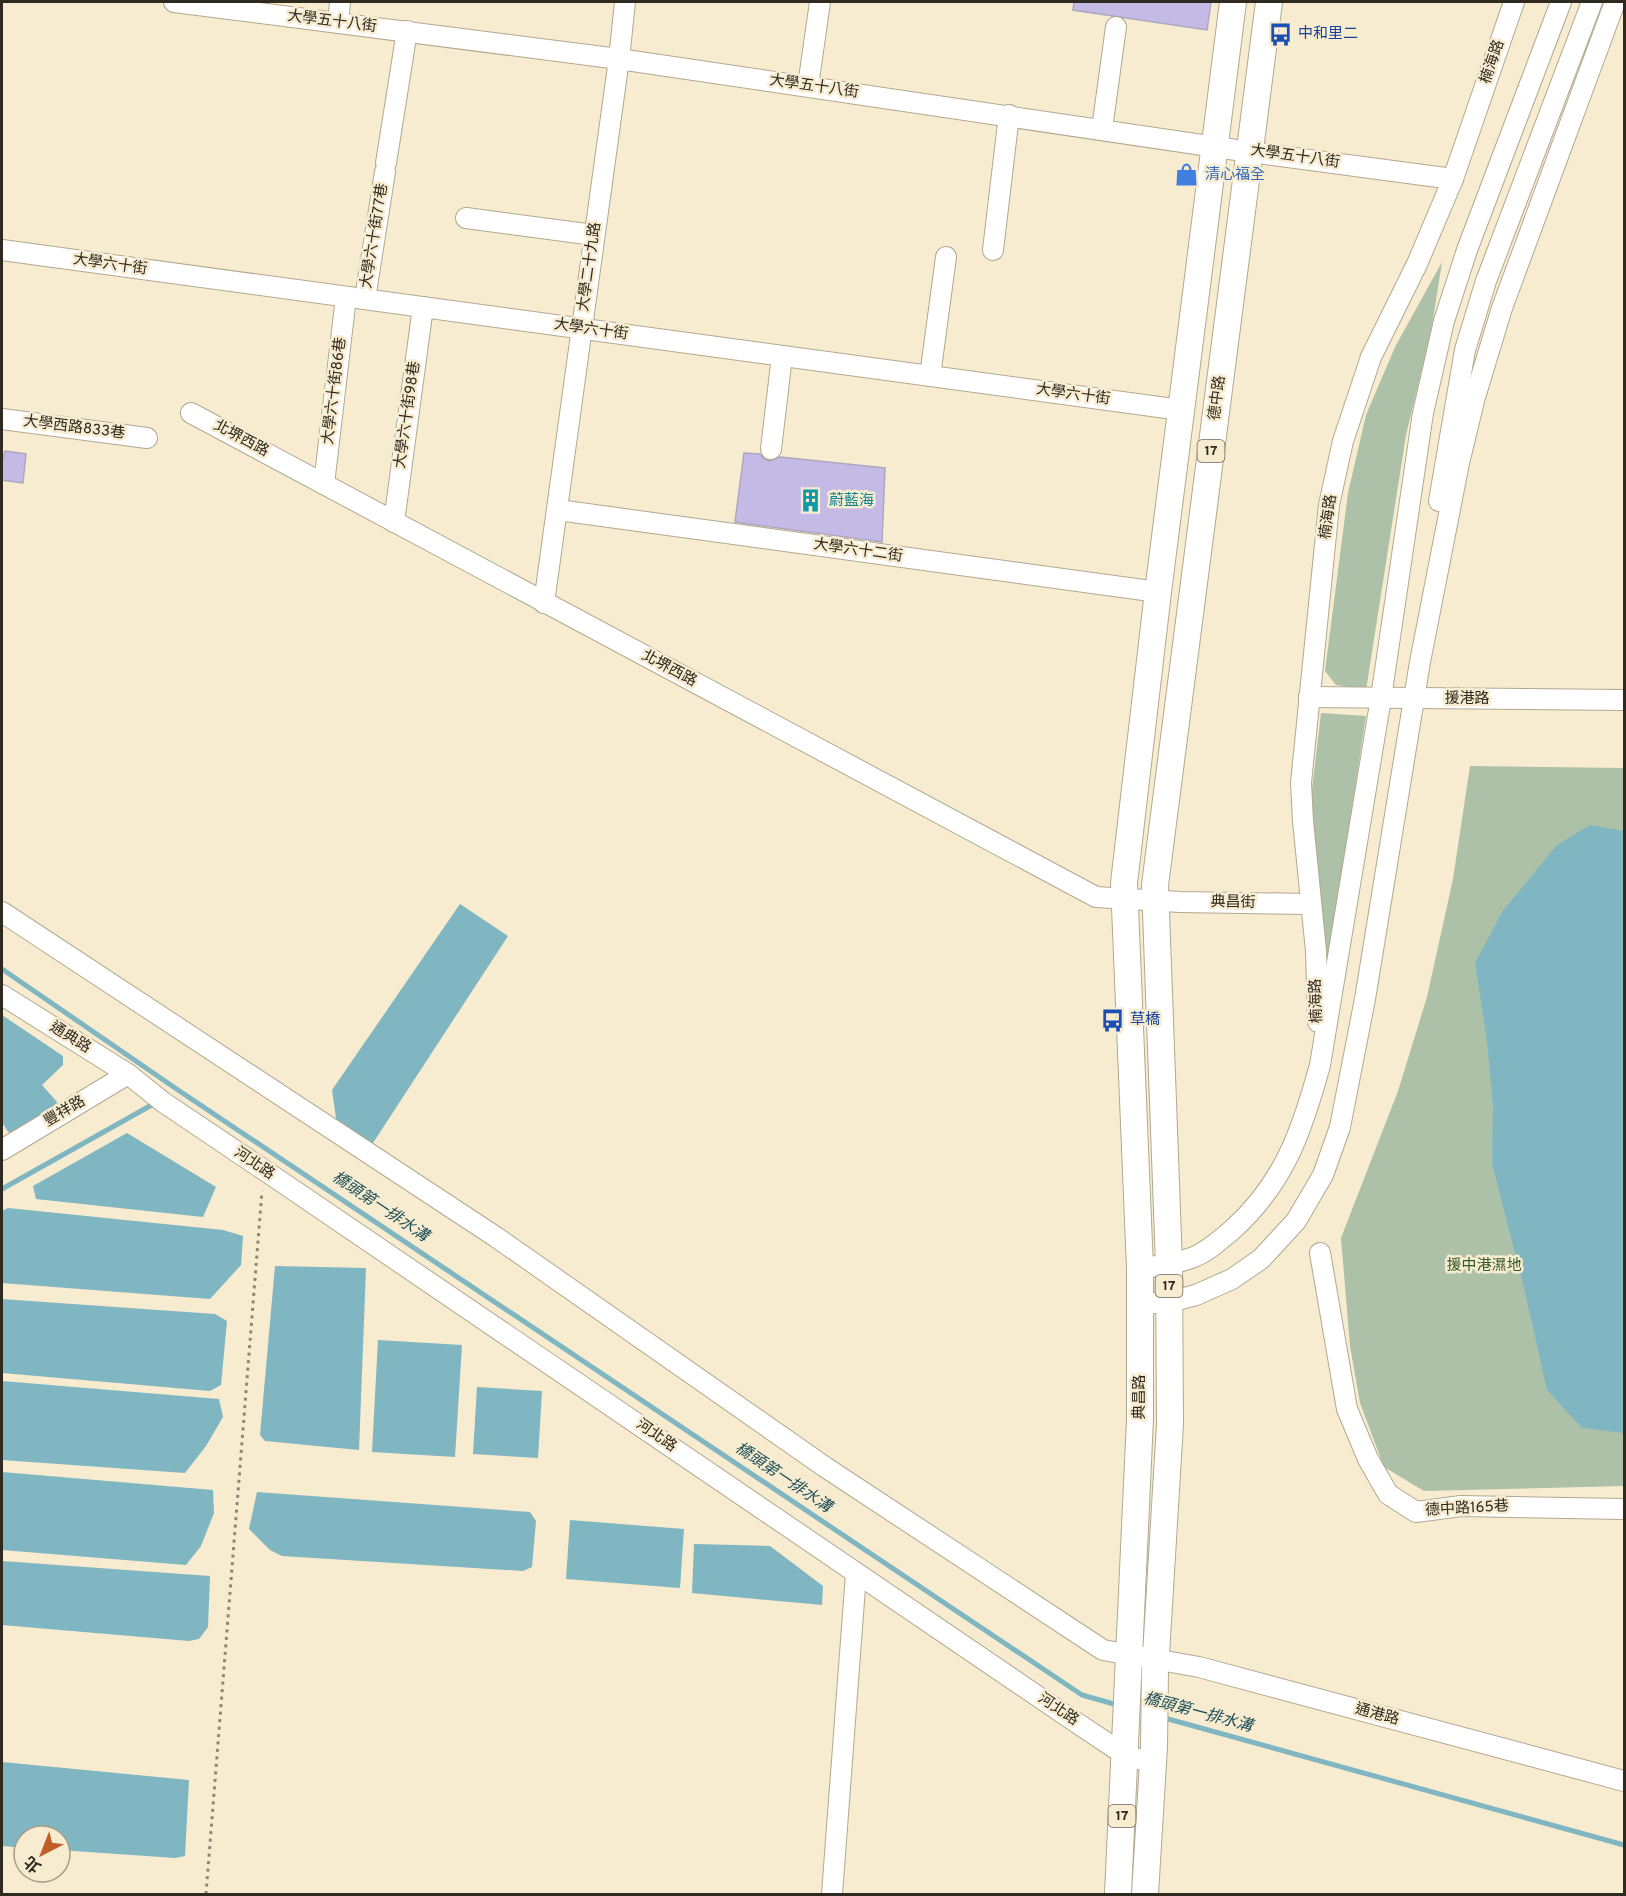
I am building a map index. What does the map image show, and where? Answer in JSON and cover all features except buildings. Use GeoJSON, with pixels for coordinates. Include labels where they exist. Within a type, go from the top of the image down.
{"type":"FeatureCollection","features":[{"type":"Feature","properties":{"kind":"main road","name":"17"},"geometry":{"type":"LineString","coordinates":[[1124,899],[1158,592],[1233,2]]}},
{"type":"Feature","properties":{"kind":"main road","name":"德中路"},"geometry":{"type":"LineString","coordinates":[[1155,901],[1155,885],[1269,2]]}},
{"type":"Feature","properties":{"kind":"main road","name":"典昌路"},"geometry":{"type":"LineString","coordinates":[[1118,1894],[1140,1419],[1140,1268],[1124,899]]}},
{"type":"Feature","properties":{"kind":"main road","name":"典昌路"},"geometry":{"type":"LineString","coordinates":[[1146,1894],[1170,1424],[1169,1265],[1155,901]]}},
{"type":"Feature","properties":{"kind":"street","name":"大學五十八街"},"geometry":{"type":"LineString","coordinates":[[174,2],[619,59],[1250,152],[1453,179]]}},
{"type":"Feature","properties":{"kind":"street"},"geometry":{"type":"LineString","coordinates":[[338,23],[340,2]]}},
{"type":"Feature","properties":{"kind":"street","name":"大學二十九路"},"geometry":{"type":"LineString","coordinates":[[544,603],[625,2]]}},
{"type":"Feature","properties":{"kind":"street"},"geometry":{"type":"LineString","coordinates":[[808,86],[820,2]]}},
{"type":"Feature","properties":{"kind":"street","name":"楠海路"},"geometry":{"type":"LineString","coordinates":[[1320,1065],[1316,951],[1301,783],[1329,505],[1343,441],[1371,357],[1417,264],[1453,179],[1514,2]]}},
{"type":"Feature","properties":{"kind":"street","name":"楠海路"},"geometry":{"type":"LineString","coordinates":[[1140,1268],[1169,1265],[1194,1257],[1216,1244],[1241,1222],[1268,1193],[1295,1145],[1309,1107],[1320,1065],[1381,698],[1421,424],[1444,321],[1467,250],[1561,2]]}},
{"type":"Feature","properties":{"kind":"street"},"geometry":{"type":"LineString","coordinates":[[1420,662],[1437,516],[1465,350],[1486,280],[1592,2]]}},
{"type":"Feature","properties":{"kind":"street"},"geometry":{"type":"LineString","coordinates":[[1140,1304],[1169,1302],[1196,1295],[1232,1279],[1261,1259],[1296,1221],[1323,1175],[1340,1127],[1365,999],[1420,662],[1459,464],[1479,386],[1506,297],[1615,2]]}},
{"type":"Feature","properties":{"kind":"street"},"geometry":{"type":"LineString","coordinates":[[1102,129],[1116,27]]}},
{"type":"Feature","properties":{"kind":"street","name":"大學六十街77巷"},"geometry":{"type":"LineString","coordinates":[[356,298],[386,168],[407,31]]}},
{"type":"Feature","properties":{"kind":"street"},"geometry":{"type":"LineString","coordinates":[[993,250],[1009,115]]}},
{"type":"Feature","properties":{"kind":"street"},"geometry":{"type":"LineString","coordinates":[[466,218],[594,235]]}},
{"type":"Feature","properties":{"kind":"street","name":"大學六十街"},"geometry":{"type":"LineString","coordinates":[[2,250],[1181,410]]}},
{"type":"Feature","properties":{"kind":"street"},"geometry":{"type":"LineString","coordinates":[[930,376],[946,256]]}},
{"type":"Feature","properties":{"kind":"street","name":"大學六十街86巷"},"geometry":{"type":"LineString","coordinates":[[324,484],[356,298]]}},
{"type":"Feature","properties":{"kind":"street","name":"大學六十街98巷"},"geometry":{"type":"LineString","coordinates":[[394,522],[423,307]]}},
{"type":"Feature","properties":{"kind":"street"},"geometry":{"type":"LineString","coordinates":[[771,449],[782,356]]}},
{"type":"Feature","properties":{"kind":"street","name":"北堺西路"},"geometry":{"type":"LineString","coordinates":[[191,412],[1096,897],[1155,901]]}},
{"type":"Feature","properties":{"kind":"street","name":"大學西路833巷"},"geometry":{"type":"LineString","coordinates":[[2,419],[147,438]]}},
{"type":"Feature","properties":{"kind":"street","name":"大學六十二街"},"geometry":{"type":"LineString","coordinates":[[558,510],[1158,592]]}},
{"type":"Feature","properties":{"kind":"street","name":"援港路"},"geometry":{"type":"LineString","coordinates":[[1309,697],[1624,700]]}},
{"type":"Feature","properties":{"kind":"street","name":"典昌街"},"geometry":{"type":"LineString","coordinates":[[1155,901],[1311,904]]}},
{"type":"Feature","properties":{"kind":"street","name":"通港路"},"geometry":{"type":"LineString","coordinates":[[2,912],[496,1237],[874,1500],[1102,1650],[1128,1661],[1199,1667],[1624,1781]]}},
{"type":"Feature","properties":{"kind":"street","name":"通典路"},"geometry":{"type":"LineString","coordinates":[[2,995],[133,1078],[164,1102]]}},
{"type":"Feature","properties":{"kind":"street","name":"豐祥路"},"geometry":{"type":"LineString","coordinates":[[2,1150],[133,1078]]}},
{"type":"Feature","properties":{"kind":"street","name":"河北路"},"geometry":{"type":"LineString","coordinates":[[164,1102],[856,1574],[1125,1746],[1153,1755]]}},
{"type":"Feature","properties":{"kind":"street","name":"德中路165巷"},"geometry":{"type":"LineString","coordinates":[[1320,1253],[1347,1409],[1368,1459],[1388,1494],[1416,1512],[1461,1506],[1624,1509]]}},
{"type":"Feature","properties":{"kind":"street"},"geometry":{"type":"LineString","coordinates":[[832,1894],[856,1574]]}},
{"type":"Feature","properties":{"kind":"path"},"geometry":{"type":"LineString","coordinates":[[206,1894],[264,1170]]}},
{"type":"Feature","properties":{"kind":"green space"},"geometry":{"type":"Polygon","coordinates":[[[1442,262],[1431,332],[1406,435],[1366,690],[1336,685],[1325,671],[1348,493],[1366,415],[1395,347],[1442,262]]]}},
{"type":"Feature","properties":{"kind":"green space"},"geometry":{"type":"Polygon","coordinates":[[[1321,713],[1366,716],[1328,963],[1324,966],[1310,821],[1321,713]]]}},
{"type":"Feature","properties":{"kind":"green space","name":"援中港濕地"},"geometry":{"type":"Polygon","coordinates":[[[1470,766],[1624,768],[1624,1486],[1424,1491],[1384,1467],[1360,1403],[1350,1346],[1341,1238],[1398,1091],[1427,997],[1453,879],[1470,766]]]}},
{"type":"Feature","properties":{"kind":"water"},"geometry":{"type":"Polygon","coordinates":[[[1590,825],[1624,831],[1624,1433],[1582,1428],[1547,1390],[1492,1163],[1493,1105],[1487,1041],[1475,963],[1502,912],[1557,845],[1590,825]]]}},
{"type":"Feature","properties":{"kind":"water"},"geometry":{"type":"Polygon","coordinates":[[[460,904],[508,936],[371,1146],[337,1125],[332,1090],[460,904]]]}},
{"type":"Feature","properties":{"kind":"water"},"geometry":{"type":"Polygon","coordinates":[[[2,1015],[63,1056],[63,1065],[42,1085],[57,1102],[54,1112],[16,1134],[8,1132],[2,1122],[2,1015]]]}},
{"type":"Feature","properties":{"kind":"water"},"geometry":{"type":"Polygon","coordinates":[[[127,1133],[216,1187],[203,1217],[36,1199],[33,1186],[127,1133]]]}},
{"type":"Feature","properties":{"kind":"water"},"geometry":{"type":"Polygon","coordinates":[[[8,1208],[223,1230],[243,1236],[241,1265],[210,1299],[2,1283],[2,1211],[8,1208]]]}},
{"type":"Feature","properties":{"kind":"water"},"geometry":{"type":"Polygon","coordinates":[[[275,1266],[366,1268],[359,1450],[265,1441],[260,1435],[275,1266]]]}},
{"type":"Feature","properties":{"kind":"water"},"geometry":{"type":"Polygon","coordinates":[[[2,1299],[215,1314],[227,1321],[221,1385],[210,1391],[2,1373],[2,1299]]]}},
{"type":"Feature","properties":{"kind":"water"},"geometry":{"type":"Polygon","coordinates":[[[378,1340],[462,1345],[455,1457],[372,1452],[378,1340]]]}},
{"type":"Feature","properties":{"kind":"water"},"geometry":{"type":"Polygon","coordinates":[[[2,1381],[219,1399],[223,1417],[206,1446],[185,1473],[2,1460],[2,1381]]]}},
{"type":"Feature","properties":{"kind":"water"},"geometry":{"type":"Polygon","coordinates":[[[477,1387],[542,1391],[538,1458],[473,1454],[477,1387]]]}},
{"type":"Feature","properties":{"kind":"water"},"geometry":{"type":"Polygon","coordinates":[[[2,1472],[213,1490],[214,1513],[201,1546],[186,1565],[2,1550],[2,1472]]]}},
{"type":"Feature","properties":{"kind":"water"},"geometry":{"type":"Polygon","coordinates":[[[257,1492],[530,1512],[536,1521],[532,1567],[523,1571],[282,1556],[270,1550],[249,1529],[257,1492]]]}},
{"type":"Feature","properties":{"kind":"water"},"geometry":{"type":"Polygon","coordinates":[[[570,1520],[684,1529],[680,1588],[566,1579],[570,1520]]]}},
{"type":"Feature","properties":{"kind":"water"},"geometry":{"type":"Polygon","coordinates":[[[694,1544],[770,1546],[823,1586],[822,1605],[692,1593],[694,1544]]]}},
{"type":"Feature","properties":{"kind":"water"},"geometry":{"type":"Polygon","coordinates":[[[2,1561],[210,1576],[208,1627],[199,1639],[189,1641],[2,1625],[2,1561]]]}},
{"type":"Feature","properties":{"kind":"water"},"geometry":{"type":"Polygon","coordinates":[[[2,1762],[189,1780],[185,1856],[175,1858],[72,1851],[72,1824],[12,1824],[12,1847],[2,1846],[2,1762]]]}},
{"type":"Feature","properties":{"kind":"waterway","name":"橋頭第一排水溝"},"geometry":{"type":"LineString","coordinates":[[2,969],[178,1090],[1082,1695],[1121,1706]]}},
{"type":"Feature","properties":{"kind":"waterway"},"geometry":{"type":"LineString","coordinates":[[2,1189],[157,1102]]}},
{"type":"Feature","properties":{"kind":"waterway","name":"橋頭第一排水溝"},"geometry":{"type":"LineString","coordinates":[[1161,1717],[1624,1845]]}},
{"type":"Feature","properties":{"kind":"place","name":"中和里二"},"geometry":{"type":"Point","coordinates":[1280,34]}},
{"type":"Feature","properties":{"kind":"place","name":"清心福全"},"geometry":{"type":"Point","coordinates":[1187,175]}},
{"type":"Feature","properties":{"kind":"place","name":"蔚藍海"},"geometry":{"type":"Point","coordinates":[811,501]}},
{"type":"Feature","properties":{"kind":"place","name":"草橋"},"geometry":{"type":"Point","coordinates":[1112,1020]}}]}
